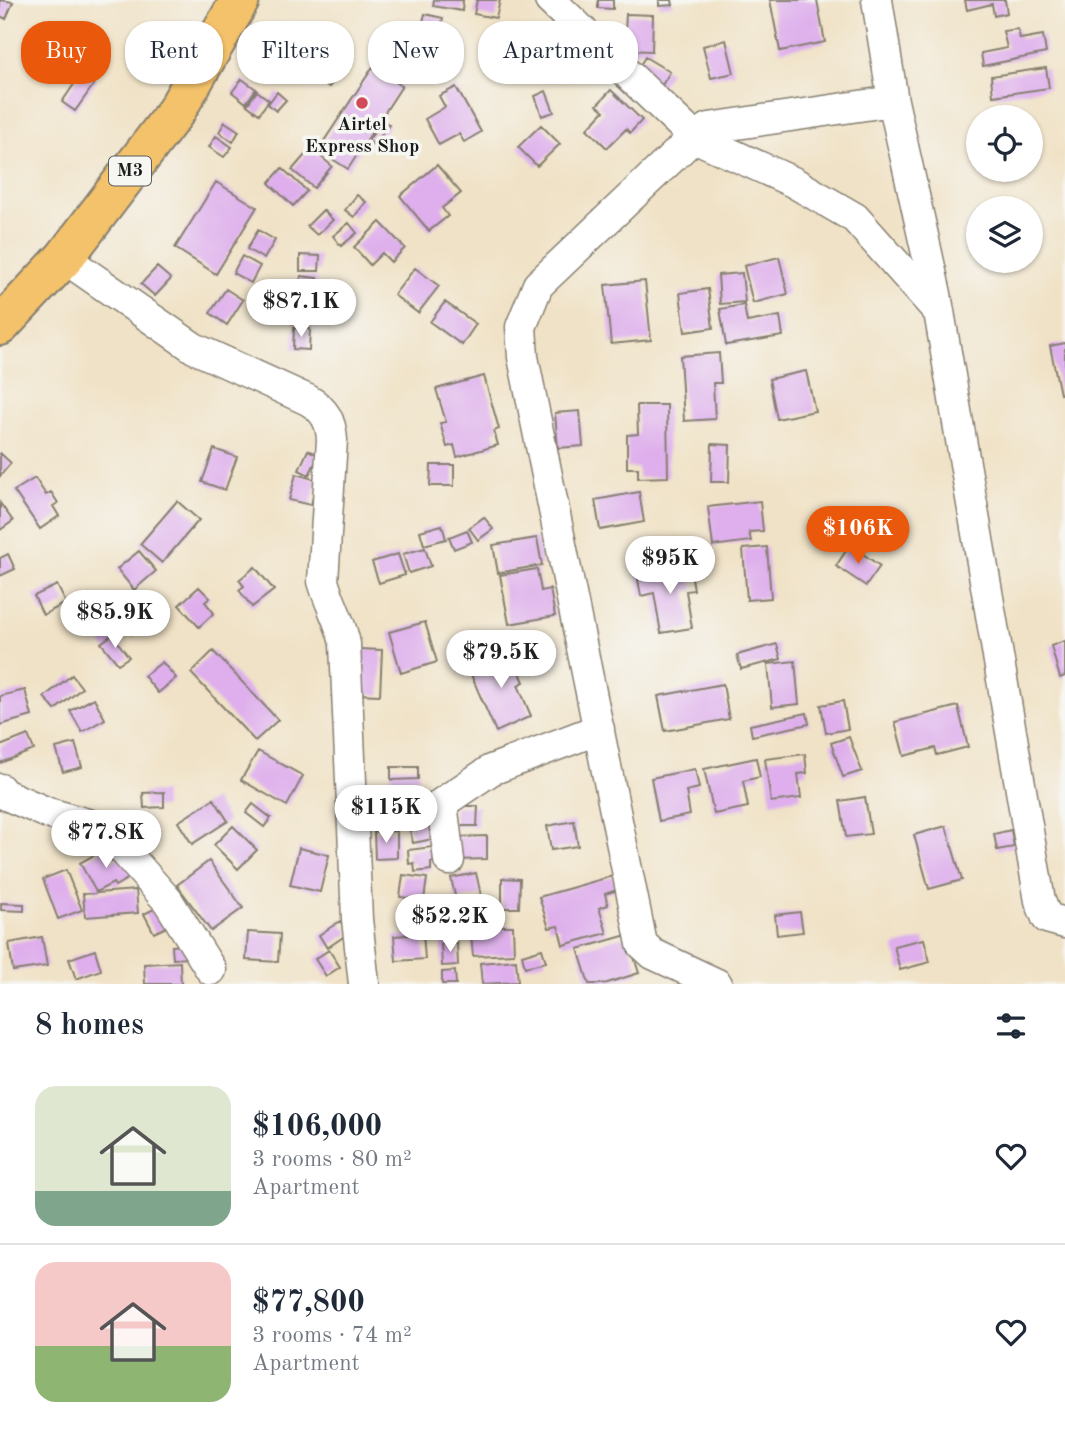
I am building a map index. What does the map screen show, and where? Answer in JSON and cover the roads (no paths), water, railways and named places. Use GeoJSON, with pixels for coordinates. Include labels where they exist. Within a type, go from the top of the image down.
{"type":"FeatureCollection","features":[{"type":"Feature","properties":{"kind":"highway","name":"M3"},"geometry":{"type":"LineString","coordinates":[[0,326],[64,258],[176,111],[240,0]]}},
{"type":"Feature","properties":{"kind":"street"},"geometry":{"type":"LineString","coordinates":[[550,0],[694,137],[793,182],[855,218],[939,312]]}},
{"type":"Feature","properties":{"kind":"street"},"geometry":{"type":"LineString","coordinates":[[877,0],[893,101],[939,312],[1040,901],[1047,918],[1065,923]]}},
{"type":"Feature","properties":{"kind":"street"},"geometry":{"type":"LineString","coordinates":[[717,984],[653,954],[642,944],[523,356],[521,327],[538,285],[694,137],[717,126],[893,101]]}},
{"type":"Feature","properties":{"kind":"street"},"geometry":{"type":"LineString","coordinates":[[64,258],[194,348],[308,400],[319,406],[327,416],[332,440],[323,582],[342,627],[345,644],[357,919],[364,984]]}},
{"type":"Feature","properties":{"kind":"street"},"geometry":{"type":"LineString","coordinates":[[450,860],[442,803],[491,770],[598,729]]}},
{"type":"Feature","properties":{"kind":"street"},"geometry":{"type":"LineString","coordinates":[[0,789],[5,794],[48,813],[105,829],[168,901],[211,970]]}},
{"type":"Feature","properties":{"kind":"place","name":"Airtel Express Shop"},"geometry":{"type":"Point","coordinates":[362,103]}}]}
